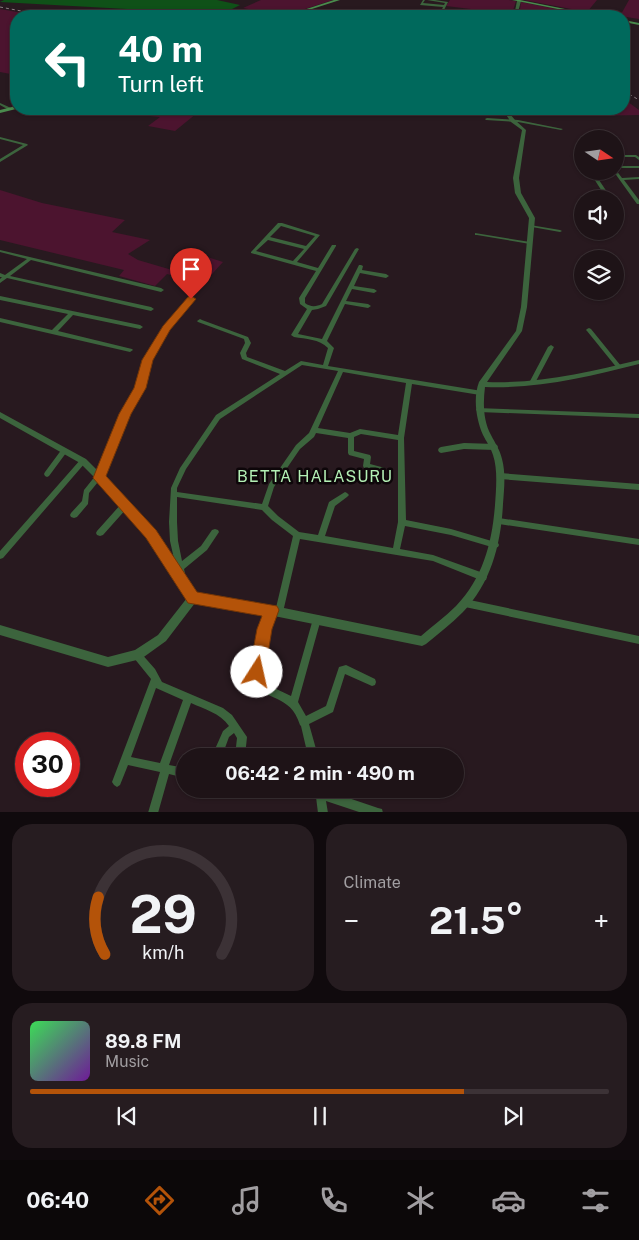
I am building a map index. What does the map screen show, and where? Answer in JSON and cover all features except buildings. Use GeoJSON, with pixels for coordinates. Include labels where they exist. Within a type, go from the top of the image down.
{"type":"FeatureCollection","features":[{"type":"Feature","properties":{"kind":"main road"},"geometry":{"type":"LineString","coordinates":[[312,10],[341,0]]}},
{"type":"Feature","properties":{"kind":"main road"},"geometry":{"type":"LineString","coordinates":[[307,10],[341,0]]}},
{"type":"Feature","properties":{"kind":"main road"},"geometry":{"type":"LineString","coordinates":[[516,0],[567,10]]}},
{"type":"Feature","properties":{"kind":"street"},"geometry":{"type":"LineString","coordinates":[[424,0],[420,4],[444,6]]}},
{"type":"Feature","properties":{"kind":"street"},"geometry":{"type":"LineString","coordinates":[[428,0],[447,1],[442,10]]}},
{"type":"Feature","properties":{"kind":"street"},"geometry":{"type":"LineString","coordinates":[[0,415],[83,461],[151,534],[193,598],[275,611],[422,641],[465,603],[483,577],[495,544],[499,521],[500,476],[495,448],[486,432],[479,410],[481,389],[520,331],[532,226],[532,218],[518,192],[516,178],[524,130],[508,115]]}},
{"type":"Feature","properties":{"kind":"street"},"geometry":{"type":"LineString","coordinates":[[487,119],[561,129]]}},
{"type":"Feature","properties":{"kind":"street"},"geometry":{"type":"LineString","coordinates":[[0,138],[26,145],[0,161]]}},
{"type":"Feature","properties":{"kind":"street"},"geometry":{"type":"LineString","coordinates":[[0,152],[9,155]]}},
{"type":"Feature","properties":{"kind":"street"},"geometry":{"type":"LineString","coordinates":[[624,156],[636,156],[639,159]]}},
{"type":"Feature","properties":{"kind":"street"},"geometry":{"type":"LineString","coordinates":[[624,167],[639,167]]}},
{"type":"Feature","properties":{"kind":"street"},"geometry":{"type":"LineString","coordinates":[[624,179],[639,178]]}},
{"type":"Feature","properties":{"kind":"street"},"geometry":{"type":"LineString","coordinates":[[622,180],[639,203]]}},
{"type":"Feature","properties":{"kind":"street"},"geometry":{"type":"LineString","coordinates":[[630,191],[639,190]]}},
{"type":"Feature","properties":{"kind":"street"},"geometry":{"type":"LineString","coordinates":[[294,263],[318,235],[280,224],[252,252],[319,270]]}},
{"type":"Feature","properties":{"kind":"street"},"geometry":{"type":"LineString","coordinates":[[532,226],[560,231]]}},
{"type":"Feature","properties":{"kind":"street"},"geometry":{"type":"LineString","coordinates":[[477,234],[530,243]]}},
{"type":"Feature","properties":{"kind":"street"},"geometry":{"type":"LineString","coordinates":[[267,238],[307,248]]}},
{"type":"Feature","properties":{"kind":"street"},"geometry":{"type":"LineString","coordinates":[[334,246],[302,298],[302,303],[310,308],[324,305],[357,249]]}},
{"type":"Feature","properties":{"kind":"street"},"geometry":{"type":"LineString","coordinates":[[0,251],[161,290]]}},
{"type":"Feature","properties":{"kind":"street"},"geometry":{"type":"LineString","coordinates":[[0,281],[3,275],[31,258]]}},
{"type":"Feature","properties":{"kind":"street"},"geometry":{"type":"LineString","coordinates":[[324,341],[360,269],[386,276]]}},
{"type":"Feature","properties":{"kind":"street"},"geometry":{"type":"LineString","coordinates":[[3,275],[151,309]]}},
{"type":"Feature","properties":{"kind":"street"},"geometry":{"type":"LineString","coordinates":[[351,287],[374,291]]}},
{"type":"Feature","properties":{"kind":"street"},"geometry":{"type":"LineString","coordinates":[[0,298],[140,327]]}},
{"type":"Feature","properties":{"kind":"street"},"geometry":{"type":"LineString","coordinates":[[74,515],[85,502],[86,492],[99,478],[125,414],[140,388],[148,360],[166,328],[191,299]]}},
{"type":"Feature","properties":{"kind":"street"},"geometry":{"type":"LineString","coordinates":[[344,302],[368,306]]}},
{"type":"Feature","properties":{"kind":"street"},"geometry":{"type":"LineString","coordinates":[[310,308],[294,335],[324,341],[331,348],[325,367]]}},
{"type":"Feature","properties":{"kind":"street"},"geometry":{"type":"LineString","coordinates":[[54,332],[72,313]]}},
{"type":"Feature","properties":{"kind":"street"},"geometry":{"type":"LineString","coordinates":[[0,320],[130,350]]}},
{"type":"Feature","properties":{"kind":"street"},"geometry":{"type":"LineString","coordinates":[[200,321],[246,338],[248,343],[244,358],[285,373]]}},
{"type":"Feature","properties":{"kind":"street"},"geometry":{"type":"LineString","coordinates":[[589,330],[619,367]]}},
{"type":"Feature","properties":{"kind":"street"},"geometry":{"type":"LineString","coordinates":[[532,383],[551,347]]}},
{"type":"Feature","properties":{"kind":"street"},"geometry":{"type":"LineString","coordinates":[[183,584],[174,541],[174,488],[183,468],[218,417],[301,363],[409,382],[481,389],[532,383],[639,362]]}},
{"type":"Feature","properties":{"kind":"street"},"geometry":{"type":"LineString","coordinates":[[264,507],[271,486],[298,447],[315,430],[341,370]]}},
{"type":"Feature","properties":{"kind":"street"},"geometry":{"type":"LineString","coordinates":[[396,552],[402,522],[401,438],[409,382]]}},
{"type":"Feature","properties":{"kind":"street"},"geometry":{"type":"LineString","coordinates":[[479,410],[639,416]]}},
{"type":"Feature","properties":{"kind":"street"},"geometry":{"type":"LineString","coordinates":[[315,430],[351,436],[360,431],[401,438]]}},
{"type":"Feature","properties":{"kind":"street"},"geometry":{"type":"LineString","coordinates":[[351,436],[351,453],[368,457],[366,466],[383,470]]}},
{"type":"Feature","properties":{"kind":"street"},"geometry":{"type":"LineString","coordinates":[[441,450],[464,446],[495,448]]}},
{"type":"Feature","properties":{"kind":"street"},"geometry":{"type":"LineString","coordinates":[[47,474],[64,451]]}},
{"type":"Feature","properties":{"kind":"street"},"geometry":{"type":"LineString","coordinates":[[0,556],[83,461]]}},
{"type":"Feature","properties":{"kind":"street"},"geometry":{"type":"LineString","coordinates":[[500,476],[639,487]]}},
{"type":"Feature","properties":{"kind":"street"},"geometry":{"type":"LineString","coordinates":[[174,494],[264,507],[297,535],[433,558],[483,577]]}},
{"type":"Feature","properties":{"kind":"street"},"geometry":{"type":"LineString","coordinates":[[320,539],[332,504],[345,495]]}},
{"type":"Feature","properties":{"kind":"street"},"geometry":{"type":"LineString","coordinates":[[100,533],[125,505]]}},
{"type":"Feature","properties":{"kind":"street"},"geometry":{"type":"LineString","coordinates":[[499,521],[639,542]]}},
{"type":"Feature","properties":{"kind":"street"},"geometry":{"type":"LineString","coordinates":[[402,522],[451,532],[495,544]]}},
{"type":"Feature","properties":{"kind":"street"},"geometry":{"type":"LineString","coordinates":[[180,567],[204,548],[215,532]]}},
{"type":"Feature","properties":{"kind":"street"},"geometry":{"type":"LineString","coordinates":[[297,535],[275,611],[264,629],[258,680],[261,686],[289,699],[293,704],[303,722],[311,748]]}},
{"type":"Feature","properties":{"kind":"street"},"geometry":{"type":"LineString","coordinates":[[0,630],[108,662],[137,655],[162,638],[193,598]]}},
{"type":"Feature","properties":{"kind":"street"},"geometry":{"type":"LineString","coordinates":[[465,603],[639,640]]}},
{"type":"Feature","properties":{"kind":"street"},"geometry":{"type":"LineString","coordinates":[[293,704],[317,619]]}},
{"type":"Feature","properties":{"kind":"street"},"geometry":{"type":"LineString","coordinates":[[137,655],[159,685],[220,711],[229,718],[242,737],[241,748]]}},
{"type":"Feature","properties":{"kind":"street"},"geometry":{"type":"LineString","coordinates":[[303,722],[330,708],[342,670],[346,669],[372,682]]}},
{"type":"Feature","properties":{"kind":"street"},"geometry":{"type":"LineString","coordinates":[[117,782],[156,679]]}},
{"type":"Feature","properties":{"kind":"street"},"geometry":{"type":"LineString","coordinates":[[153,812],[188,698]]}},
{"type":"Feature","properties":{"kind":"street"},"geometry":{"type":"LineString","coordinates":[[220,748],[226,734],[235,727]]}},
{"type":"Feature","properties":{"kind":"street"},"geometry":{"type":"LineString","coordinates":[[125,760],[176,771]]}},
{"type":"Feature","properties":{"kind":"street"},"geometry":{"type":"LineString","coordinates":[[322,798],[323,812]]}},
{"type":"Feature","properties":{"kind":"street"},"geometry":{"type":"LineString","coordinates":[[338,798],[378,812]]}},
{"type":"Feature","properties":{"kind":"shaded area"},"geometry":{"type":"Polygon","coordinates":[[[4,0],[217,0],[240,5],[230,10],[145,10],[0,2],[4,0]]]}},
{"type":"Feature","properties":{"kind":"shaded area"},"geometry":{"type":"Polygon","coordinates":[[[261,0],[333,0],[302,10],[253,10],[243,8],[261,0]]]}},
{"type":"Feature","properties":{"kind":"shaded area"},"geometry":{"type":"Polygon","coordinates":[[[450,0],[516,1],[513,10],[479,10],[446,6],[450,0]]]}},
{"type":"Feature","properties":{"kind":"shaded area"},"geometry":{"type":"Polygon","coordinates":[[[524,0],[597,0],[589,10],[576,10],[524,0]]]}},
{"type":"Feature","properties":{"kind":"shaded area"},"geometry":{"type":"Polygon","coordinates":[[[629,0],[639,0],[639,19],[630,18],[630,10],[623,10],[629,0]]]}},
{"type":"Feature","properties":{"kind":"shaded area"},"geometry":{"type":"Polygon","coordinates":[[[521,2],[561,10],[520,10],[521,2]]]}},
{"type":"Feature","properties":{"kind":"shaded area"},"geometry":{"type":"Polygon","coordinates":[[[0,9],[10,11],[10,74],[0,72],[0,9]]]}},
{"type":"Feature","properties":{"kind":"shaded area"},"geometry":{"type":"Polygon","coordinates":[[[630,103],[639,110],[639,115],[589,116],[630,115],[630,103]]]}},
{"type":"Feature","properties":{"kind":"shaded area"},"geometry":{"type":"Polygon","coordinates":[[[140,115],[195,115],[175,131],[148,126],[160,117],[140,115]]]}},
{"type":"Feature","properties":{"kind":"shaded area"},"geometry":{"type":"Polygon","coordinates":[[[0,190],[42,203],[125,220],[112,232],[150,240],[128,254],[138,260],[172,270],[195,253],[223,262],[203,284],[167,274],[155,286],[119,276],[124,270],[0,240],[0,190]]]}},
{"type":"Feature","properties":{"kind":"railway"},"geometry":{"type":"LineString","coordinates":[[0,7],[16,10]]}},
{"type":"Feature","properties":{"kind":"railway"},"geometry":{"type":"LineString","coordinates":[[630,95],[639,100]]}},
{"type":"Feature","properties":{"kind":"district","name":"BETTA HALASURU"},"geometry":{"type":"Point","coordinates":[315,476]}},
{"type":"Feature","properties":{"kind":"route"},"geometry":{"type":"LineString","coordinates":[[191,299],[166,328],[148,360],[140,388],[125,414],[99,478],[151,534],[193,598],[271,610],[264,629],[257,672]]}}]}
